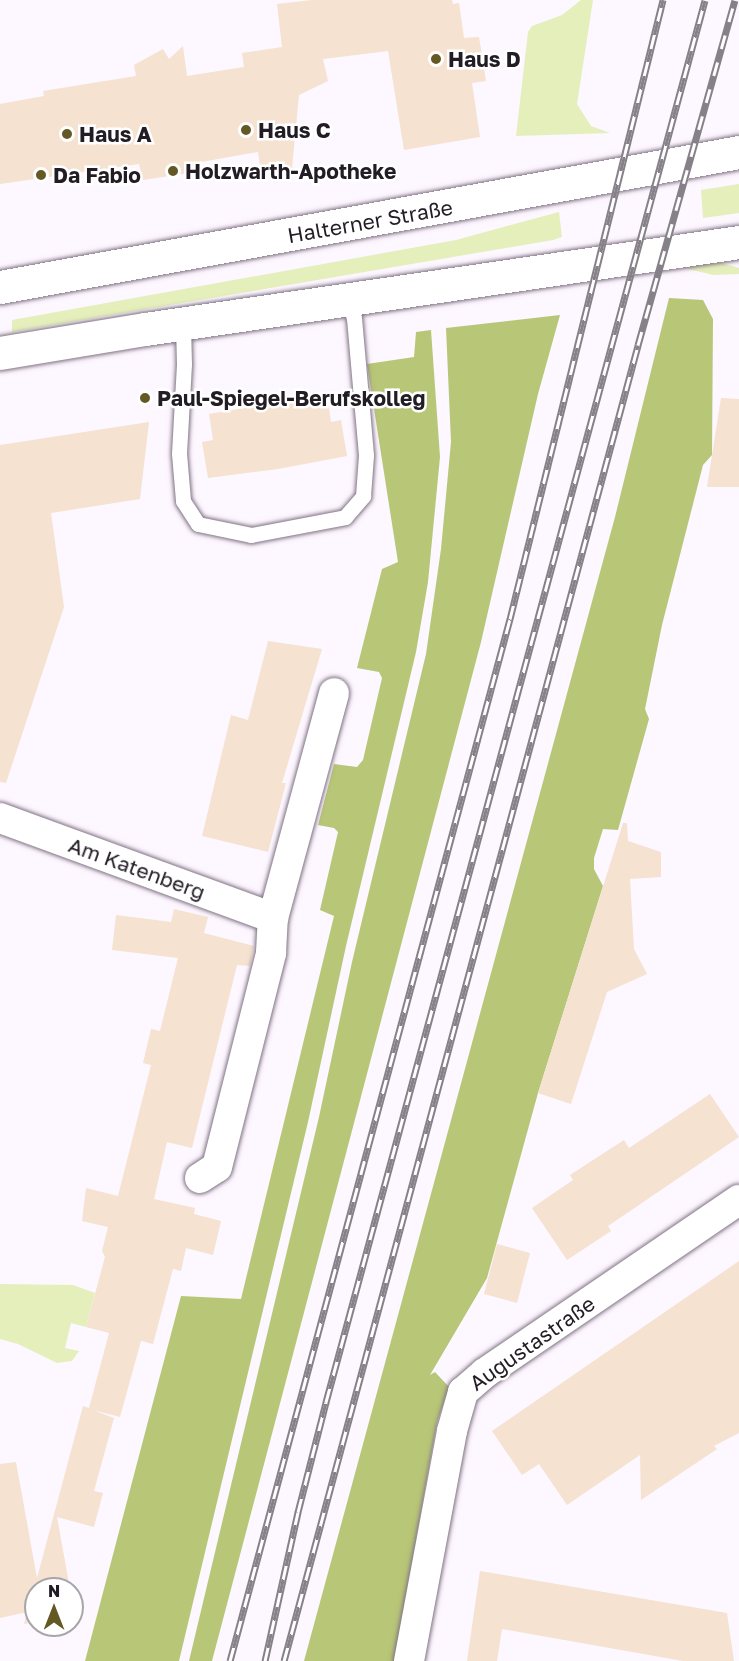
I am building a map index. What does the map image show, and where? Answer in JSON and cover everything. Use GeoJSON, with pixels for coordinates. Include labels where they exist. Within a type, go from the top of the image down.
{"type":"FeatureCollection","features":[{"type":"Feature","properties":{"kind":"main road","name":"Halterner Straße"},"geometry":{"type":"LineString","coordinates":[[0,287],[739,152]]}},
{"type":"Feature","properties":{"kind":"main road"},"geometry":{"type":"LineString","coordinates":[[0,353],[739,242]]}},
{"type":"Feature","properties":{"kind":"street"},"geometry":{"type":"LineString","coordinates":[[200,1178],[217,1167],[271,952],[273,918],[334,693]]}},
{"type":"Feature","properties":{"kind":"street","name":"Am Katenberg"},"geometry":{"type":"LineString","coordinates":[[0,818],[273,918]]}},
{"type":"Feature","properties":{"kind":"street","name":"Augustastraße"},"geometry":{"type":"LineString","coordinates":[[409,1661],[452,1431],[463,1392],[485,1373],[739,1200]]}},
{"type":"Feature","properties":{"kind":"lane"},"geometry":{"type":"LineString","coordinates":[[183,324],[184,364],[179,453],[183,501],[198,524],[251,535],[345,517],[363,496],[366,455],[354,319],[349,299]]}},
{"type":"Feature","properties":{"kind":"green space"},"geometry":{"type":"Polygon","coordinates":[[[581,0],[593,0],[577,104],[591,126],[610,133],[516,136],[528,32],[532,26],[562,15],[581,0]]]}},
{"type":"Feature","properties":{"kind":"green space"},"geometry":{"type":"Polygon","coordinates":[[[739,184],[739,213],[703,218],[701,190],[739,184]]]}},
{"type":"Feature","properties":{"kind":"green space"},"geometry":{"type":"Polygon","coordinates":[[[559,212],[562,237],[553,240],[12,332],[12,320],[456,240],[559,212]]]}},
{"type":"Feature","properties":{"kind":"green space"},"geometry":{"type":"Polygon","coordinates":[[[708,259],[739,268],[739,274],[713,275],[680,267],[708,259]]]}},
{"type":"Feature","properties":{"kind":"green space"},"geometry":{"type":"Polygon","coordinates":[[[669,298],[703,300],[713,319],[712,455],[703,465],[662,625],[645,709],[649,719],[618,830],[603,829],[594,858],[594,869],[603,886],[538,1093],[487,1278],[430,1375],[435,1372],[449,1387],[437,1423],[394,1661],[304,1661],[615,517],[669,298]]]}},
{"type":"Feature","properties":{"kind":"green space"},"geometry":{"type":"Polygon","coordinates":[[[560,315],[538,394],[481,642],[212,1661],[189,1661],[319,1117],[352,962],[426,654],[441,549],[451,442],[446,328],[560,315]]]}},
{"type":"Feature","properties":{"kind":"green space"},"geometry":{"type":"Polygon","coordinates":[[[431,330],[440,457],[428,582],[416,652],[346,946],[308,1122],[179,1661],[85,1661],[181,1296],[241,1299],[334,916],[320,910],[338,832],[334,828],[318,825],[334,764],[357,767],[363,760],[382,678],[379,672],[357,668],[382,569],[398,562],[367,364],[414,357],[416,332],[431,330]]]}},
{"type":"Feature","properties":{"kind":"green space"},"geometry":{"type":"Polygon","coordinates":[[[0,1284],[73,1285],[95,1293],[86,1327],[71,1323],[65,1348],[79,1351],[72,1361],[57,1363],[18,1344],[0,1339],[0,1284]]]}},
{"type":"Feature","properties":{"kind":"building"},"geometry":{"type":"Polygon","coordinates":[[[312,0],[452,0],[453,4],[459,3],[464,38],[479,37],[486,81],[472,83],[480,137],[404,150],[388,51],[323,59],[328,81],[299,95],[292,168],[261,172],[258,152],[201,162],[202,171],[143,180],[139,164],[0,184],[0,104],[44,96],[43,91],[136,76],[134,65],[163,49],[169,59],[183,46],[187,76],[244,67],[242,53],[282,47],[277,4],[312,0]]]}},
{"type":"Feature","properties":{"kind":"building"},"geometry":{"type":"Polygon","coordinates":[[[327,394],[331,422],[341,420],[347,456],[278,469],[208,478],[202,442],[213,440],[209,414],[327,394]]]}},
{"type":"Feature","properties":{"kind":"building"},"geometry":{"type":"Polygon","coordinates":[[[721,398],[739,399],[739,487],[707,487],[721,398]]]}},
{"type":"Feature","properties":{"kind":"building"},"geometry":{"type":"Polygon","coordinates":[[[149,422],[140,499],[51,513],[64,607],[6,783],[0,782],[0,445],[149,422]]]}},
{"type":"Feature","properties":{"kind":"building"},"geometry":{"type":"Polygon","coordinates":[[[268,641],[322,649],[282,783],[286,783],[268,852],[202,836],[231,715],[248,720],[268,641]]]}},
{"type":"Feature","properties":{"kind":"building"},"geometry":{"type":"Polygon","coordinates":[[[623,823],[627,823],[628,841],[661,852],[661,877],[630,879],[634,949],[647,974],[607,992],[571,1104],[538,1093],[623,823]]]}},
{"type":"Feature","properties":{"kind":"building"},"geometry":{"type":"Polygon","coordinates":[[[174,909],[208,917],[204,933],[254,946],[250,966],[237,965],[192,1148],[167,1142],[154,1199],[195,1208],[194,1214],[221,1221],[213,1255],[186,1248],[181,1271],[173,1269],[153,1344],[141,1341],[120,1417],[93,1410],[114,1418],[94,1491],[103,1493],[94,1527],[57,1517],[68,1577],[37,1577],[83,1406],[89,1408],[109,1333],[86,1327],[105,1257],[102,1251],[108,1227],[82,1221],[86,1188],[118,1196],[151,1065],[143,1063],[151,1029],[160,1031],[178,958],[112,950],[116,915],[171,922],[174,909]]]}},
{"type":"Feature","properties":{"kind":"building"},"geometry":{"type":"Polygon","coordinates":[[[710,1094],[739,1137],[608,1226],[611,1231],[567,1260],[532,1208],[573,1180],[570,1175],[624,1140],[629,1148],[710,1094]]]}},
{"type":"Feature","properties":{"kind":"building"},"geometry":{"type":"Polygon","coordinates":[[[497,1244],[530,1253],[517,1303],[484,1294],[497,1244]]]}},
{"type":"Feature","properties":{"kind":"building"},"geometry":{"type":"Polygon","coordinates":[[[739,1261],[739,1433],[714,1446],[717,1449],[641,1500],[640,1455],[567,1505],[539,1464],[522,1475],[492,1431],[739,1261]]]}},
{"type":"Feature","properties":{"kind":"building"},"geometry":{"type":"Polygon","coordinates":[[[16,1462],[37,1577],[24,1577],[24,1613],[0,1618],[0,1464],[16,1462]]]}},
{"type":"Feature","properties":{"kind":"building"},"geometry":{"type":"Polygon","coordinates":[[[480,1571],[727,1613],[734,1661],[683,1661],[502,1629],[497,1661],[467,1661],[480,1571]]]}},
{"type":"Feature","properties":{"kind":"railway"},"geometry":{"type":"LineString","coordinates":[[230,1661],[510,619],[663,0]]}},
{"type":"Feature","properties":{"kind":"railway"},"geometry":{"type":"LineString","coordinates":[[265,1661],[298,1512],[326,1402],[705,0]]}},
{"type":"Feature","properties":{"kind":"railway"},"geometry":{"type":"LineString","coordinates":[[284,1661],[638,345],[735,0]]}},
{"type":"Feature","properties":{"kind":"place","name":"Haus D"},"geometry":{"type":"Point","coordinates":[436,59]}},
{"type":"Feature","properties":{"kind":"place","name":"Haus C"},"geometry":{"type":"Point","coordinates":[246,130]}},
{"type":"Feature","properties":{"kind":"place","name":"Haus A"},"geometry":{"type":"Point","coordinates":[67,134]}},
{"type":"Feature","properties":{"kind":"place","name":"Holzwarth-Apotheke"},"geometry":{"type":"Point","coordinates":[173,171]}},
{"type":"Feature","properties":{"kind":"place","name":"Da Fabio"},"geometry":{"type":"Point","coordinates":[41,175]}},
{"type":"Feature","properties":{"kind":"place","name":"Paul-Spiegel-Berufskolleg"},"geometry":{"type":"Point","coordinates":[145,398]}}]}
